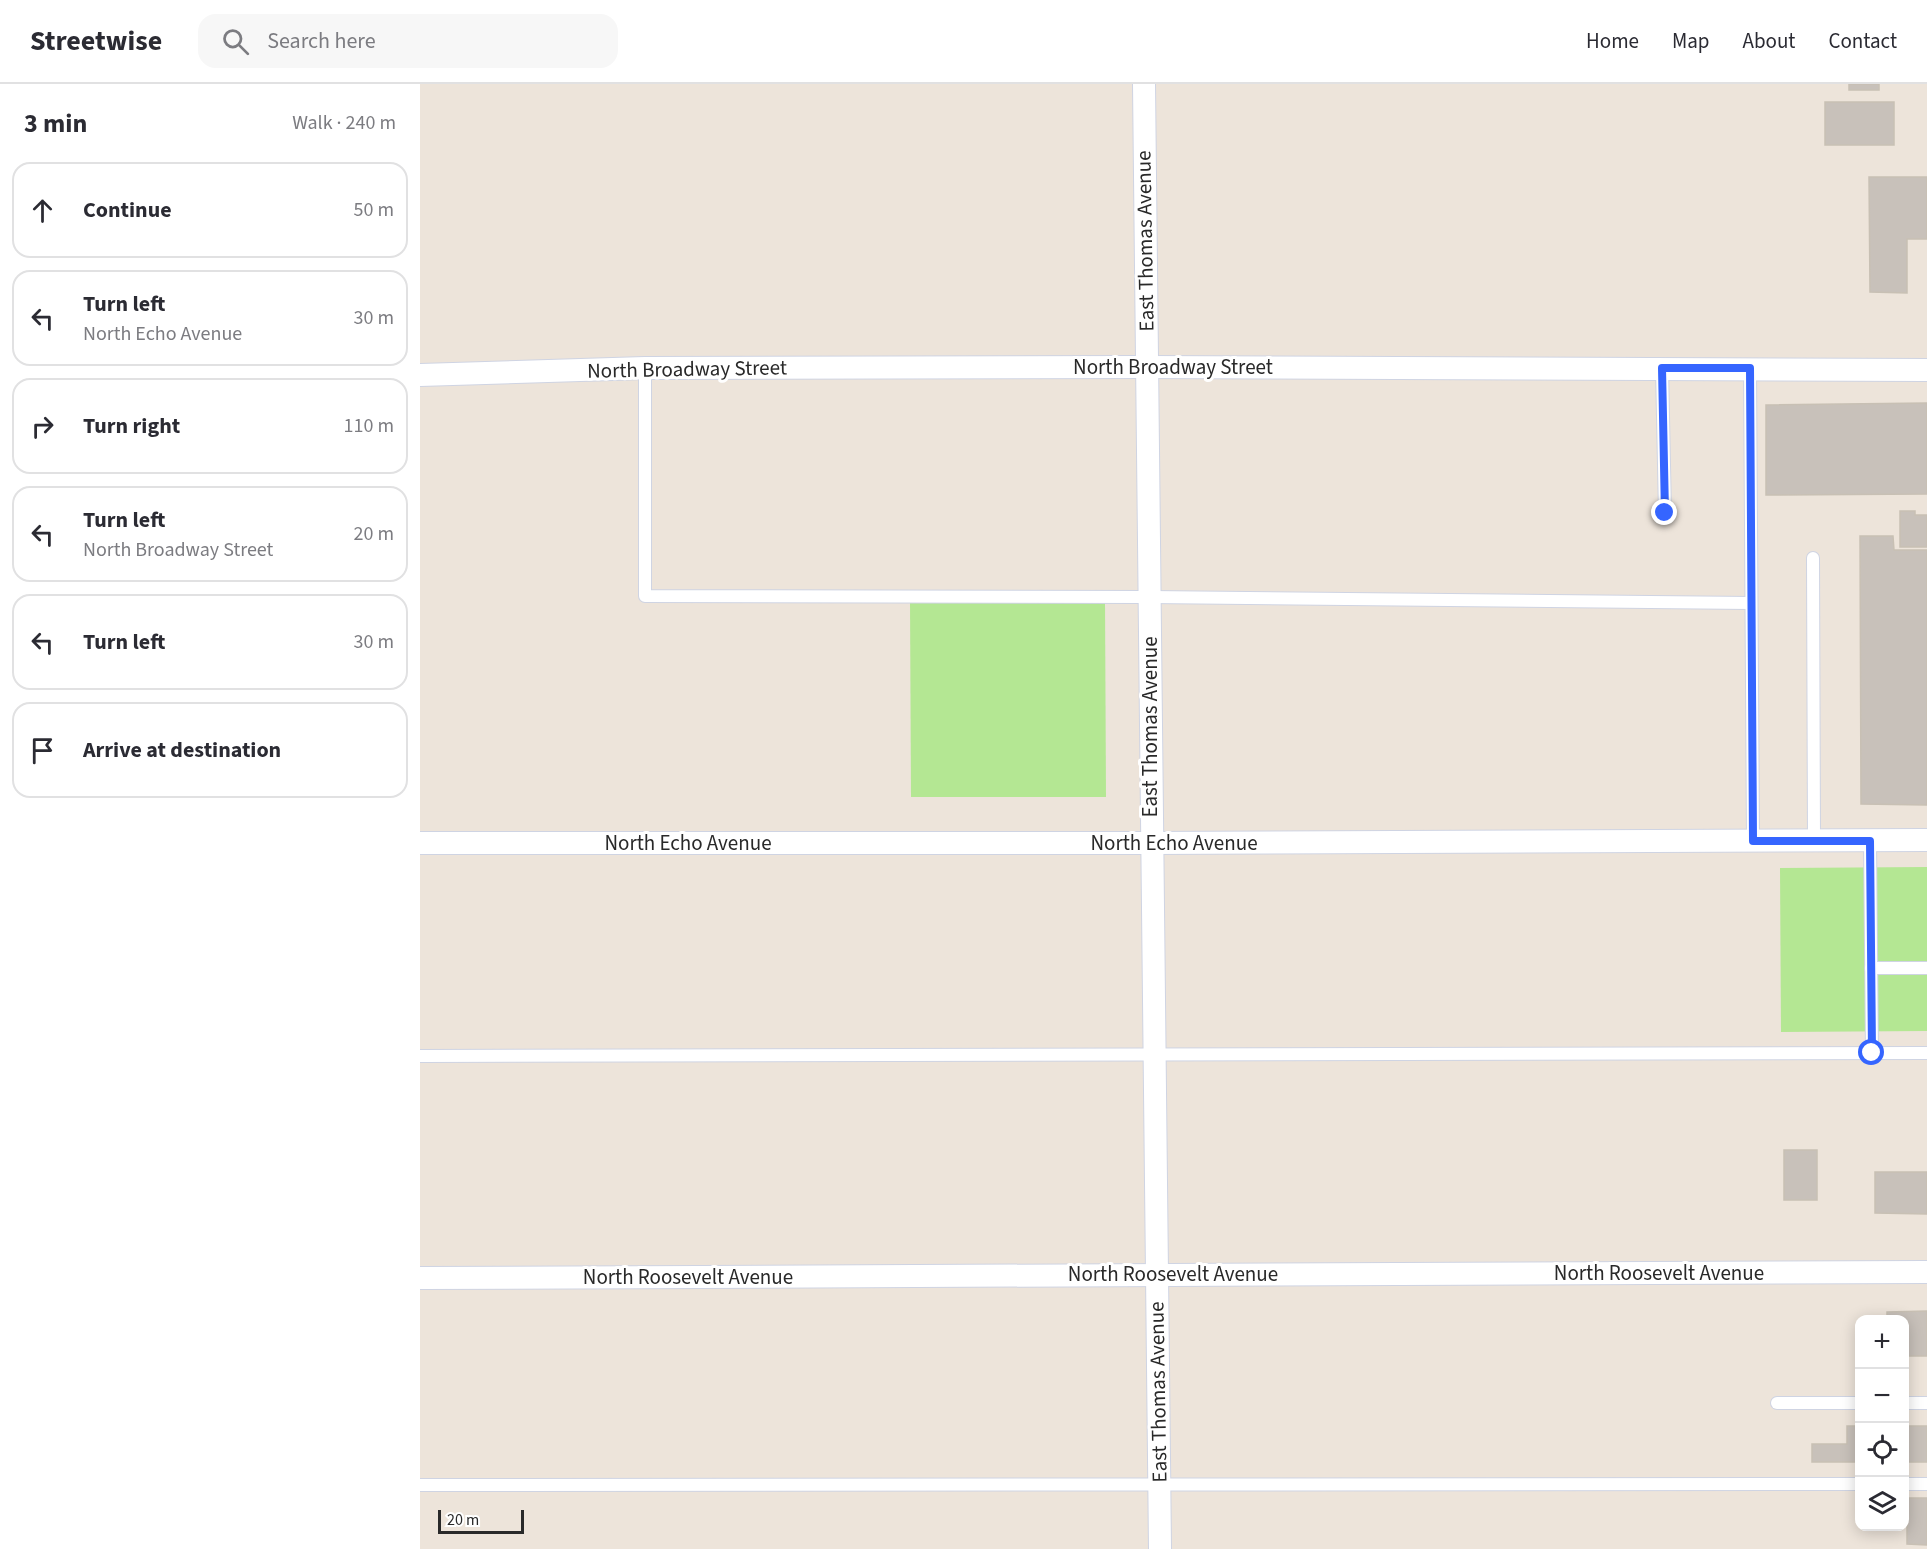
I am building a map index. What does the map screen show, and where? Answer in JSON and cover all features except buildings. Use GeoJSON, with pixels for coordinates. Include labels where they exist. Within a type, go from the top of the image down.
{"type":"FeatureCollection","features":[{"type":"Feature","properties":{"kind":"street","name":"East Thomas Avenue"},"geometry":{"type":"LineString","coordinates":[[1143,84],[1160,1549]]}},
{"type":"Feature","properties":{"kind":"street","name":"North Broadway Street"},"geometry":{"type":"LineString","coordinates":[[420,375],[645,368],[1927,370]]}},
{"type":"Feature","properties":{"kind":"street","name":"North Echo Avenue"},"geometry":{"type":"LineString","coordinates":[[420,843],[1927,840]]}},
{"type":"Feature","properties":{"kind":"street","name":"North Roosevelt Avenue"},"geometry":{"type":"LineString","coordinates":[[420,1278],[1927,1272]]}},
{"type":"Feature","properties":{"kind":"lane"},"geometry":{"type":"LineString","coordinates":[[645,368],[645,596],[1149,597],[1751,603]]}},
{"type":"Feature","properties":{"kind":"lane"},"geometry":{"type":"LineString","coordinates":[[1662,368],[1665,513]]}},
{"type":"Feature","properties":{"kind":"lane"},"geometry":{"type":"LineString","coordinates":[[1750,368],[1753,841]]}},
{"type":"Feature","properties":{"kind":"lane"},"geometry":{"type":"LineString","coordinates":[[1813,558],[1814,841]]}},
{"type":"Feature","properties":{"kind":"lane"},"geometry":{"type":"LineString","coordinates":[[1870,841],[1872,1053]]}},
{"type":"Feature","properties":{"kind":"lane"},"geometry":{"type":"LineString","coordinates":[[1871,968],[1927,968]]}},
{"type":"Feature","properties":{"kind":"lane"},"geometry":{"type":"LineString","coordinates":[[420,1056],[1927,1053]]}},
{"type":"Feature","properties":{"kind":"lane"},"geometry":{"type":"LineString","coordinates":[[1777,1403],[1855,1403]]}},
{"type":"Feature","properties":{"kind":"lane"},"geometry":{"type":"LineString","coordinates":[[1909,1403],[1927,1403]]}},
{"type":"Feature","properties":{"kind":"lane"},"geometry":{"type":"LineString","coordinates":[[420,1485],[1855,1484]]}},
{"type":"Feature","properties":{"kind":"lane"},"geometry":{"type":"LineString","coordinates":[[1909,1484],[1927,1484]]}},
{"type":"Feature","properties":{"kind":"green space"},"geometry":{"type":"Polygon","coordinates":[[[910,601],[1105,601],[1106,797],[911,797],[910,601]]]}},
{"type":"Feature","properties":{"kind":"green space"},"geometry":{"type":"Polygon","coordinates":[[[1927,867],[1927,1031],[1781,1032],[1780,868],[1927,867]]]}},
{"type":"Feature","properties":{"kind":"route"},"geometry":{"type":"LineString","coordinates":[[1665,513],[1662,368],[1750,368],[1753,841],[1870,841],[1872,1053]]}}]}
